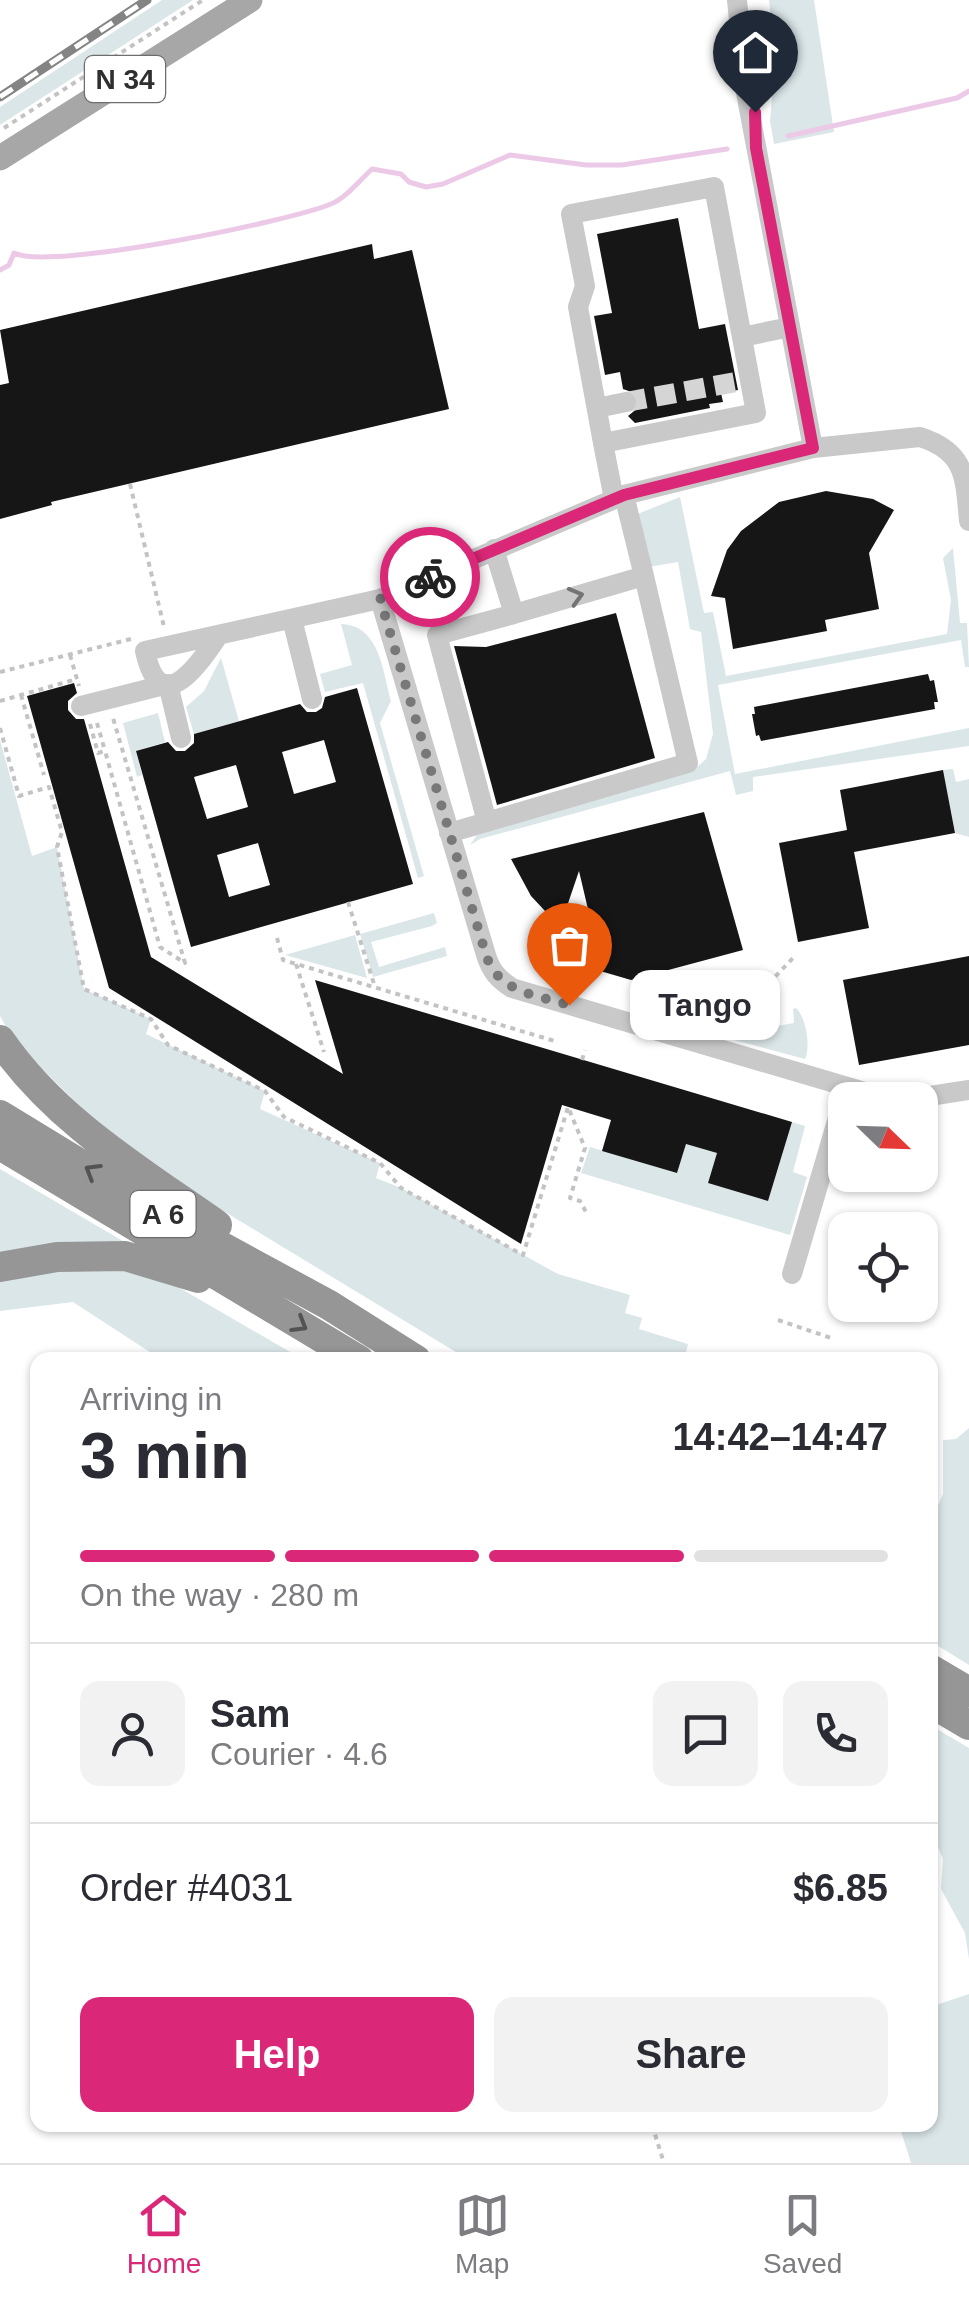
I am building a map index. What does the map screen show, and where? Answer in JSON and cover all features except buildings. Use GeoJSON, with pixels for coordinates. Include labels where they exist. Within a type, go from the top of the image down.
{"type":"FeatureCollection","features":[{"type":"Feature","properties":{"kind":"highway","name":"A 6"},"geometry":{"type":"LineString","coordinates":[[0,1040],[55,1106],[84,1131],[330,1305],[403,1352]]}},
{"type":"Feature","properties":{"kind":"highway","name":"A 6"},"geometry":{"type":"LineString","coordinates":[[0,1115],[170,1218],[330,1305]]}},
{"type":"Feature","properties":{"kind":"highway","name":"A 6"},"geometry":{"type":"LineString","coordinates":[[0,1145],[346,1352]]}},
{"type":"Feature","properties":{"kind":"highway","name":"A 6"},"geometry":{"type":"LineString","coordinates":[[0,1267],[57,1257],[124,1256],[241,1290]]}},
{"type":"Feature","properties":{"kind":"highway"},"geometry":{"type":"LineString","coordinates":[[938,1674],[969,1692]]}},
{"type":"Feature","properties":{"kind":"highway"},"geometry":{"type":"LineString","coordinates":[[938,1707],[969,1726]]}},
{"type":"Feature","properties":{"kind":"main road","name":"N 34"},"geometry":{"type":"LineString","coordinates":[[0,158],[250,0]]}},
{"type":"Feature","properties":{"kind":"street"},"geometry":{"type":"LineString","coordinates":[[737,0],[746,94],[813,448]]}},
{"type":"Feature","properties":{"kind":"street"},"geometry":{"type":"LineString","coordinates":[[751,0],[757,46],[754,132]]}},
{"type":"Feature","properties":{"kind":"street"},"geometry":{"type":"LineString","coordinates":[[449,833],[688,764],[644,576],[603,442],[578,306],[585,286],[572,214],[714,186],[742,337],[743,380],[756,414],[603,442]]}},
{"type":"Feature","properties":{"kind":"street"},"geometry":{"type":"LineString","coordinates":[[742,337],[790,327]]}},
{"type":"Feature","properties":{"kind":"street"},"geometry":{"type":"LineString","coordinates":[[597,408],[626,402]]}},
{"type":"Feature","properties":{"kind":"street"},"geometry":{"type":"LineString","coordinates":[[181,738],[168,684],[156,678],[146,651],[380,599],[619,497],[813,448],[920,437],[936,442],[964,472],[969,521]]}},
{"type":"Feature","properties":{"kind":"street"},"geometry":{"type":"LineString","coordinates":[[494,549],[514,614]]}},
{"type":"Feature","properties":{"kind":"street"},"geometry":{"type":"LineString","coordinates":[[487,822],[438,635],[644,576]]}},
{"type":"Feature","properties":{"kind":"street"},"geometry":{"type":"LineString","coordinates":[[380,599],[490,969],[512,988],[831,1082]]}},
{"type":"Feature","properties":{"kind":"street"},"geometry":{"type":"LineString","coordinates":[[292,619],[312,698]]}},
{"type":"Feature","properties":{"kind":"street"},"geometry":{"type":"LineString","coordinates":[[83,707],[182,681],[195,671],[218,636]]}},
{"type":"Feature","properties":{"kind":"street"},"geometry":{"type":"LineString","coordinates":[[938,1095],[969,1090]]}},
{"type":"Feature","properties":{"kind":"street"},"geometry":{"type":"LineString","coordinates":[[792,1274],[828,1154]]}},
{"type":"Feature","properties":{"kind":"path"},"geometry":{"type":"LineString","coordinates":[[0,130],[203,0]]}},
{"type":"Feature","properties":{"kind":"path"},"geometry":{"type":"LineString","coordinates":[[130,484],[165,629]]}},
{"type":"Feature","properties":{"kind":"path"},"geometry":{"type":"LineString","coordinates":[[0,672],[143,636]]}},
{"type":"Feature","properties":{"kind":"path"},"geometry":{"type":"LineString","coordinates":[[70,656],[98,753],[104,751]]}},
{"type":"Feature","properties":{"kind":"path"},"geometry":{"type":"LineString","coordinates":[[0,702],[77,679]]}},
{"type":"Feature","properties":{"kind":"path"},"geometry":{"type":"LineString","coordinates":[[20,696],[44,775]]}},
{"type":"Feature","properties":{"kind":"path"},"geometry":{"type":"LineString","coordinates":[[98,728],[160,947],[184,964],[108,699]]}},
{"type":"Feature","properties":{"kind":"path"},"geometry":{"type":"LineString","coordinates":[[0,728],[20,796],[49,787],[62,832],[57,846],[84,989],[151,1019],[168,1045],[265,1092],[284,1117],[380,1162],[401,1188],[523,1255],[568,1107],[585,1148],[570,1198],[580,1201],[586,1212]]}},
{"type":"Feature","properties":{"kind":"path"},"geometry":{"type":"LineString","coordinates":[[348,902],[374,987]]}},
{"type":"Feature","properties":{"kind":"path"},"geometry":{"type":"LineString","coordinates":[[277,938],[284,960],[558,1042]]}},
{"type":"Feature","properties":{"kind":"path"},"geometry":{"type":"LineString","coordinates":[[778,1005],[773,980],[793,958]]}},
{"type":"Feature","properties":{"kind":"path"},"geometry":{"type":"LineString","coordinates":[[296,964],[324,1052]]}},
{"type":"Feature","properties":{"kind":"path"},"geometry":{"type":"LineString","coordinates":[[582,1060],[585,1050]]}},
{"type":"Feature","properties":{"kind":"path"},"geometry":{"type":"LineString","coordinates":[[778,1320],[831,1338]]}},
{"type":"Feature","properties":{"kind":"path"},"geometry":{"type":"LineString","coordinates":[[654,2132],[664,2163]]}},
{"type":"Feature","properties":{"kind":"shaded area"},"geometry":{"type":"Polygon","coordinates":[[[162,0],[193,0],[0,125],[0,107],[162,0]]]}},
{"type":"Feature","properties":{"kind":"shaded area"},"geometry":{"type":"Polygon","coordinates":[[[769,0],[814,0],[834,132],[774,144],[770,121],[775,62],[769,0]]]}},
{"type":"Feature","properties":{"kind":"shaded area"},"geometry":{"type":"Polygon","coordinates":[[[680,497],[704,613],[713,612],[726,676],[947,634],[951,600],[943,558],[953,548],[960,623],[967,623],[969,667],[965,667],[961,640],[718,685],[735,774],[969,728],[969,746],[753,777],[753,791],[736,795],[730,771],[480,839],[470,845],[477,835],[695,769],[706,759],[713,734],[701,632],[690,629],[678,562],[648,567],[635,515],[680,497]]]}},
{"type":"Feature","properties":{"kind":"shaded area"},"geometry":{"type":"Polygon","coordinates":[[[341,624],[364,632],[382,664],[391,701],[380,723],[424,876],[418,878],[363,683],[325,692],[320,674],[352,665],[341,624]]]}},
{"type":"Feature","properties":{"kind":"shaded area"},"geometry":{"type":"Polygon","coordinates":[[[221,658],[239,721],[194,734],[186,707],[204,691],[221,658]]]}},
{"type":"Feature","properties":{"kind":"shaded area"},"geometry":{"type":"Polygon","coordinates":[[[158,713],[165,742],[136,751],[142,775],[137,777],[123,723],[158,713]]]}},
{"type":"Feature","properties":{"kind":"shaded area"},"geometry":{"type":"Polygon","coordinates":[[[0,740],[32,856],[57,847],[84,989],[151,1019],[146,1034],[265,1091],[260,1109],[380,1163],[376,1178],[558,1274],[630,1295],[625,1313],[642,1318],[639,1329],[688,1344],[686,1352],[456,1352],[217,1207],[98,1124],[14,1041],[0,1016],[0,740]]]}},
{"type":"Feature","properties":{"kind":"shaded area"},"geometry":{"type":"Polygon","coordinates":[[[953,769],[956,782],[969,779],[969,837],[955,833],[943,770],[953,769]]]}},
{"type":"Feature","properties":{"kind":"shaded area"},"geometry":{"type":"Polygon","coordinates":[[[434,913],[437,923],[432,926],[371,942],[379,967],[445,947],[447,956],[373,977],[360,934],[434,913]]]}},
{"type":"Feature","properties":{"kind":"shaded area"},"geometry":{"type":"Polygon","coordinates":[[[355,935],[367,978],[285,955],[355,935]]]}},
{"type":"Feature","properties":{"kind":"shaded area"},"geometry":{"type":"Polygon","coordinates":[[[796,1008],[806,1032],[805,1059],[712,1034],[715,1024],[727,1021],[733,1034],[794,1023],[796,1008]]]}},
{"type":"Feature","properties":{"kind":"shaded area"},"geometry":{"type":"Polygon","coordinates":[[[792,1122],[805,1126],[793,1172],[807,1177],[790,1235],[581,1173],[590,1147],[677,1173],[686,1144],[717,1153],[708,1183],[768,1201],[792,1122]]]}},
{"type":"Feature","properties":{"kind":"shaded area"},"geometry":{"type":"Polygon","coordinates":[[[0,1169],[128,1244],[0,1255],[0,1169]]]}},
{"type":"Feature","properties":{"kind":"shaded area"},"geometry":{"type":"Polygon","coordinates":[[[123,1268],[159,1276],[290,1352],[150,1352],[73,1302],[0,1311],[0,1279],[61,1269],[123,1268]]]}},
{"type":"Feature","properties":{"kind":"shaded area"},"geometry":{"type":"Polygon","coordinates":[[[969,1428],[969,1665],[938,1646],[938,1505],[943,1494],[943,1440],[956,1439],[969,1428]]]}},
{"type":"Feature","properties":{"kind":"shaded area"},"geometry":{"type":"Polygon","coordinates":[[[938,1730],[969,1748],[969,1959],[965,1933],[941,1889],[943,1859],[938,1847],[938,1730]]]}},
{"type":"Feature","properties":{"kind":"shaded area"},"geometry":{"type":"Polygon","coordinates":[[[969,1994],[969,2163],[911,2163],[901,2132],[938,2132],[938,2004],[969,1994]]]}},
{"type":"Feature","properties":{"kind":"waterway"},"geometry":{"type":"LineString","coordinates":[[788,136],[957,98],[969,91]]}},
{"type":"Feature","properties":{"kind":"waterway"},"geometry":{"type":"LineString","coordinates":[[0,270],[9,265],[14,253],[36,257],[118,250],[306,212],[337,201],[372,169],[401,174],[409,182],[426,187],[443,184],[510,155],[586,165],[622,165],[727,149]]}},
{"type":"Feature","properties":{"kind":"tunnel"},"geometry":{"type":"LineString","coordinates":[[626,402],[736,382]]}},
{"type":"Feature","properties":{"kind":"railway"},"geometry":{"type":"LineString","coordinates":[[0,97],[147,0]]}},
{"type":"Feature","properties":{"kind":"way so far"},"geometry":{"type":"LineString","coordinates":[[430,577],[380,599],[490,969],[512,988],[569,1005]]}},
{"type":"Feature","properties":{"kind":"place","name":"Tango"},"geometry":{"type":"Point","coordinates":[569,1005]}},
{"type":"Feature","properties":{"kind":"route"},"geometry":{"type":"LineString","coordinates":[[430,577],[624,495],[813,448],[756,148],[755,112]]}}]}
